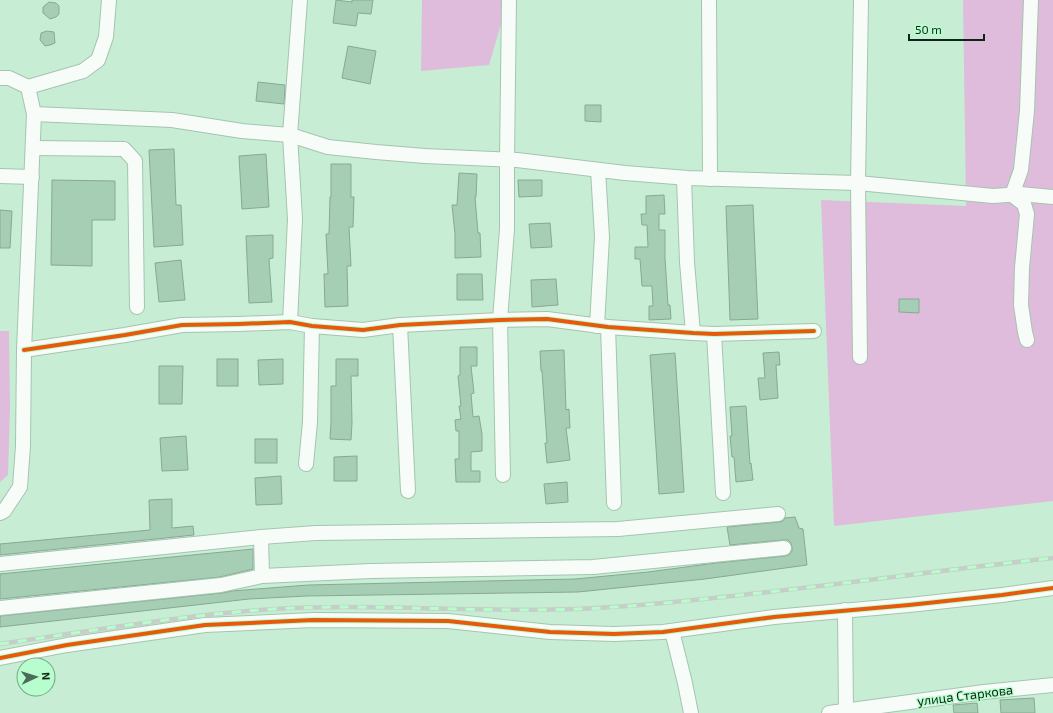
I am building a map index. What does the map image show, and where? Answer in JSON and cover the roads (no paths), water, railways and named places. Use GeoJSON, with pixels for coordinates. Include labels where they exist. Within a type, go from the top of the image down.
{"type":"FeatureCollection","features":[{"type":"Feature","properties":{"kind":"street"},"geometry":{"type":"LineString","coordinates":[[0,78],[8,78],[28,87],[83,71],[98,60],[106,37],[109,0]]}},
{"type":"Feature","properties":{"kind":"street"},"geometry":{"type":"LineString","coordinates":[[290,322],[295,219],[290,135],[300,0]]}},
{"type":"Feature","properties":{"kind":"street"},"geometry":{"type":"LineString","coordinates":[[504,475],[500,320],[507,229],[509,0]]}},
{"type":"Feature","properties":{"kind":"street"},"geometry":{"type":"LineString","coordinates":[[709,0],[710,179]]}},
{"type":"Feature","properties":{"kind":"street"},"geometry":{"type":"LineString","coordinates":[[860,357],[858,183],[861,0]]}},
{"type":"Feature","properties":{"kind":"street"},"geometry":{"type":"LineString","coordinates":[[1012,195],[1021,170],[1026,118],[1031,0]]}},
{"type":"Feature","properties":{"kind":"street"},"geometry":{"type":"LineString","coordinates":[[0,513],[4,511],[20,487],[23,446],[24,350],[34,114],[28,87]]}},
{"type":"Feature","properties":{"kind":"street"},"geometry":{"type":"LineString","coordinates":[[34,114],[172,120],[242,131],[290,135],[328,147],[425,156],[507,160],[686,178],[858,183],[993,196],[1020,194],[1053,197]]}},
{"type":"Feature","properties":{"kind":"street"},"geometry":{"type":"LineString","coordinates":[[33,148],[124,150],[135,161],[137,307]]}},
{"type":"Feature","properties":{"kind":"street"},"geometry":{"type":"LineString","coordinates":[[598,170],[602,237],[602,327],[614,503]]}},
{"type":"Feature","properties":{"kind":"street"},"geometry":{"type":"LineString","coordinates":[[0,176],[32,177]]}},
{"type":"Feature","properties":{"kind":"street"},"geometry":{"type":"LineString","coordinates":[[686,178],[687,262],[693,333]]}},
{"type":"Feature","properties":{"kind":"street"},"geometry":{"type":"LineString","coordinates":[[1012,195],[1024,204],[1027,214],[1022,268],[1021,305],[1027,340]]}},
{"type":"Feature","properties":{"kind":"street"},"geometry":{"type":"LineString","coordinates":[[24,350],[182,325],[290,322],[312,326],[363,330],[400,325],[547,319],[602,327],[714,334],[814,331]]}},
{"type":"Feature","properties":{"kind":"street"},"geometry":{"type":"LineString","coordinates":[[400,325],[408,490]]}},
{"type":"Feature","properties":{"kind":"street"},"geometry":{"type":"LineString","coordinates":[[306,464],[310,422],[312,326]]}},
{"type":"Feature","properties":{"kind":"street"},"geometry":{"type":"LineString","coordinates":[[714,334],[723,493]]}},
{"type":"Feature","properties":{"kind":"street"},"geometry":{"type":"LineString","coordinates":[[0,564],[316,532],[618,530],[778,514]]}},
{"type":"Feature","properties":{"kind":"street"},"geometry":{"type":"LineString","coordinates":[[261,537],[262,576]]}},
{"type":"Feature","properties":{"kind":"street"},"geometry":{"type":"LineString","coordinates":[[0,608],[221,584],[262,576],[371,571],[593,567],[784,548]]}},
{"type":"Feature","properties":{"kind":"street"},"geometry":{"type":"LineString","coordinates":[[0,658],[67,645],[204,625],[313,620],[448,622],[550,632],[614,634],[672,631],[774,617],[1002,595],[1053,588]]}},
{"type":"Feature","properties":{"kind":"street"},"geometry":{"type":"LineString","coordinates":[[845,610],[846,712]]}},
{"type":"Feature","properties":{"kind":"street"},"geometry":{"type":"LineString","coordinates":[[672,631],[691,713]]}},
{"type":"Feature","properties":{"kind":"street","name":"улица Старкова"},"geometry":{"type":"LineString","coordinates":[[829,713],[846,712],[984,692],[1053,685]]}},
{"type":"Feature","properties":{"kind":"railway"},"geometry":{"type":"LineString","coordinates":[[0,644],[171,619],[274,609],[312,607],[388,607],[539,610],[639,605],[780,591],[1053,558]]}}]}
